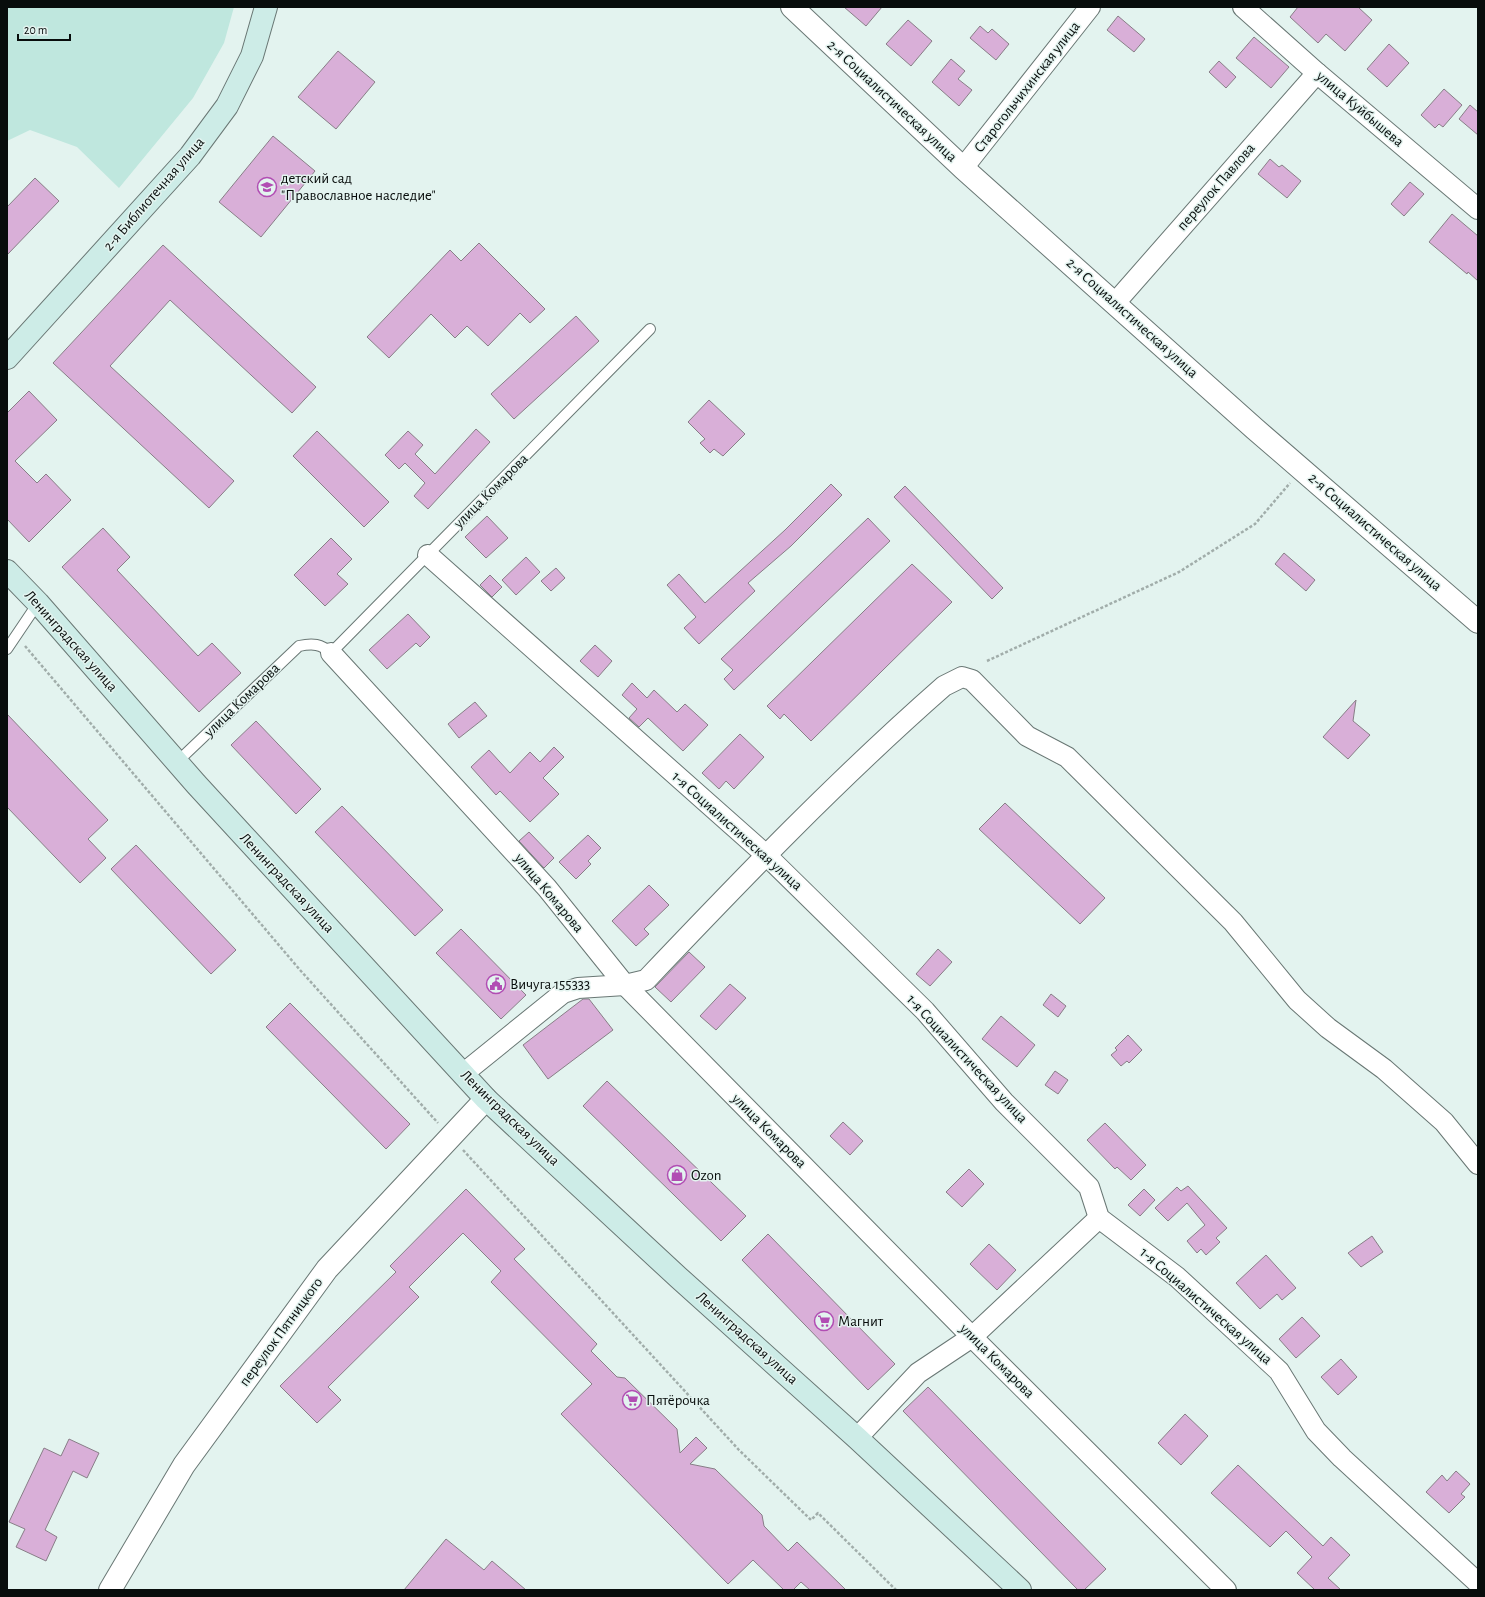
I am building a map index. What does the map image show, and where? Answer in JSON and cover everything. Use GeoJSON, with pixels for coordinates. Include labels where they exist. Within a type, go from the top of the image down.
{"type":"FeatureCollection","features":[{"type":"Feature","properties":{"kind":"main road","name":"2-я Библиотечная улица"},"geometry":{"type":"LineString","coordinates":[[7,358],[190,156],[227,106],[252,56],[266,7]]}},
{"type":"Feature","properties":{"kind":"main road","name":"Ленинградская улица"},"geometry":{"type":"LineString","coordinates":[[7,571],[38,603],[177,762],[464,1073],[486,1099],[679,1278],[857,1438],[1020,1590]]}},
{"type":"Feature","properties":{"kind":"street","name":"2-я Социалистическая улица"},"geometry":{"type":"LineString","coordinates":[[792,7],[963,168],[1302,469],[1478,622]]}},
{"type":"Feature","properties":{"kind":"street","name":"Старогольчихинская улица"},"geometry":{"type":"LineString","coordinates":[[963,168],[1090,7]]}},
{"type":"Feature","properties":{"kind":"street","name":"улица Куйбышева"},"geometry":{"type":"LineString","coordinates":[[1243,7],[1317,73],[1478,209]]}},
{"type":"Feature","properties":{"kind":"street","name":"переулок Павлова"},"geometry":{"type":"LineString","coordinates":[[1116,303],[1317,73]]}},
{"type":"Feature","properties":{"kind":"street","name":"1-я Социалистическая улица"},"geometry":{"type":"LineString","coordinates":[[428,555],[766,855],[925,1011],[1004,1102],[1089,1187],[1099,1218],[1177,1277],[1279,1370],[1316,1431],[1336,1453],[1478,1583]]}},
{"type":"Feature","properties":{"kind":"street","name":"улица Комарова"},"geometry":{"type":"LineString","coordinates":[[332,653],[547,888],[624,985],[972,1337],[1226,1590]]}},
{"type":"Feature","properties":{"kind":"street"},"geometry":{"type":"LineString","coordinates":[[464,1073],[563,992],[578,988],[624,985],[646,980],[766,855],[839,783],[944,686],[962,677],[972,680],[1027,736],[1067,758],[1233,922],[1297,1000],[1328,1028],[1384,1069],[1444,1122],[1478,1164]]}},
{"type":"Feature","properties":{"kind":"street","name":"переулок Пятницкого"},"geometry":{"type":"LineString","coordinates":[[110,1590],[184,1465],[327,1269],[486,1099]]}},
{"type":"Feature","properties":{"kind":"street"},"geometry":{"type":"LineString","coordinates":[[857,1438],[918,1373],[972,1337],[1099,1218]]}},
{"type":"Feature","properties":{"kind":"lane","name":"улица Комарова"},"geometry":{"type":"LineString","coordinates":[[177,762],[299,646],[312,644],[323,646],[332,653],[650,329]]}},
{"type":"Feature","properties":{"kind":"lane"},"geometry":{"type":"LineString","coordinates":[[7,648],[38,603]]}},
{"type":"Feature","properties":{"kind":"path"},"geometry":{"type":"LineString","coordinates":[[988,661],[1179,572],[1244,533],[1255,524],[1302,469]]}},
{"type":"Feature","properties":{"kind":"green space"},"geometry":{"type":"Polygon","coordinates":[[[7,7],[234,7],[224,43],[193,98],[119,188],[77,147],[30,130],[7,141],[7,7]]]}},
{"type":"Feature","properties":{"kind":"building"},"geometry":{"type":"Polygon","coordinates":[[[844,7],[882,7],[866,26],[844,7]]]}},
{"type":"Feature","properties":{"kind":"building"},"geometry":{"type":"Polygon","coordinates":[[[1298,7],[1358,7],[1372,20],[1345,51],[1326,34],[1318,43],[1290,17],[1298,7]]]}},
{"type":"Feature","properties":{"kind":"building"},"geometry":{"type":"Polygon","coordinates":[[[1118,16],[1145,39],[1134,52],[1107,30],[1118,16]]]}},
{"type":"Feature","properties":{"kind":"building"},"geometry":{"type":"Polygon","coordinates":[[[908,20],[932,41],[911,66],[886,44],[908,20]]]}},
{"type":"Feature","properties":{"kind":"building"},"geometry":{"type":"Polygon","coordinates":[[[980,26],[988,33],[992,29],[1009,44],[996,60],[970,38],[980,26]]]}},
{"type":"Feature","properties":{"kind":"building"},"geometry":{"type":"Polygon","coordinates":[[[1254,37],[1289,67],[1271,88],[1236,58],[1254,37]]]}},
{"type":"Feature","properties":{"kind":"building"},"geometry":{"type":"Polygon","coordinates":[[[1389,44],[1409,63],[1387,87],[1367,69],[1389,44]]]}},
{"type":"Feature","properties":{"kind":"building"},"geometry":{"type":"Polygon","coordinates":[[[338,51],[375,82],[336,129],[298,97],[338,51]]]}},
{"type":"Feature","properties":{"kind":"building"},"geometry":{"type":"Polygon","coordinates":[[[951,59],[965,71],[958,79],[972,90],[959,106],[932,82],[951,59]]]}},
{"type":"Feature","properties":{"kind":"building"},"geometry":{"type":"Polygon","coordinates":[[[1219,61],[1236,77],[1226,88],[1209,72],[1219,61]]]}},
{"type":"Feature","properties":{"kind":"building"},"geometry":{"type":"Polygon","coordinates":[[[1444,89],[1462,105],[1443,127],[1439,124],[1435,128],[1421,115],[1444,89]]]}},
{"type":"Feature","properties":{"kind":"building"},"geometry":{"type":"Polygon","coordinates":[[[1470,105],[1478,112],[1478,135],[1459,119],[1470,105]]]}},
{"type":"Feature","properties":{"kind":"building","name":"детский сад \"Православное наследие\""},"geometry":{"type":"Polygon","coordinates":[[[273,136],[315,171],[261,237],[219,202],[273,136]]]}},
{"type":"Feature","properties":{"kind":"building"},"geometry":{"type":"Polygon","coordinates":[[[1270,159],[1279,167],[1282,165],[1301,181],[1287,198],[1258,174],[1270,159]]]}},
{"type":"Feature","properties":{"kind":"building"},"geometry":{"type":"Polygon","coordinates":[[[35,178],[59,201],[7,255],[7,207],[35,178]]]}},
{"type":"Feature","properties":{"kind":"building"},"geometry":{"type":"Polygon","coordinates":[[[1410,182],[1424,194],[1404,216],[1391,204],[1410,182]]]}},
{"type":"Feature","properties":{"kind":"building"},"geometry":{"type":"Polygon","coordinates":[[[1452,214],[1478,236],[1478,281],[1468,272],[1467,274],[1429,242],[1452,214]]]}},
{"type":"Feature","properties":{"kind":"building"},"geometry":{"type":"Polygon","coordinates":[[[479,243],[545,309],[530,323],[520,313],[488,346],[467,326],[455,338],[431,314],[389,358],[367,337],[450,250],[461,261],[479,243]]]}},
{"type":"Feature","properties":{"kind":"building"},"geometry":{"type":"Polygon","coordinates":[[[163,245],[316,387],[292,413],[170,300],[110,366],[234,481],[209,508],[53,363],[163,245]]]}},
{"type":"Feature","properties":{"kind":"building"},"geometry":{"type":"Polygon","coordinates":[[[576,316],[599,341],[514,419],[491,394],[576,316]]]}},
{"type":"Feature","properties":{"kind":"building"},"geometry":{"type":"Polygon","coordinates":[[[29,391],[57,420],[15,461],[37,483],[46,474],[71,500],[29,542],[7,519],[7,413],[29,391]]]}},
{"type":"Feature","properties":{"kind":"building"},"geometry":{"type":"Polygon","coordinates":[[[709,400],[745,434],[723,456],[714,449],[710,453],[700,443],[705,439],[688,422],[709,400]]]}},
{"type":"Feature","properties":{"kind":"building"},"geometry":{"type":"Polygon","coordinates":[[[476,429],[490,442],[428,509],[414,496],[425,483],[405,463],[399,469],[385,455],[408,431],[423,445],[415,454],[435,474],[476,429]]]}},
{"type":"Feature","properties":{"kind":"building"},"geometry":{"type":"Polygon","coordinates":[[[317,431],[389,502],[364,527],[293,456],[317,431]]]}},
{"type":"Feature","properties":{"kind":"building"},"geometry":{"type":"Polygon","coordinates":[[[831,484],[842,495],[791,546],[748,583],[755,591],[699,644],[684,628],[696,617],[667,585],[679,574],[705,603],[785,530],[831,484]]]}},
{"type":"Feature","properties":{"kind":"building"},"geometry":{"type":"Polygon","coordinates":[[[905,486],[1003,588],[992,599],[894,497],[905,486]]]}},
{"type":"Feature","properties":{"kind":"building"},"geometry":{"type":"Polygon","coordinates":[[[487,516],[508,538],[486,558],[465,537],[487,516]]]}},
{"type":"Feature","properties":{"kind":"building"},"geometry":{"type":"Polygon","coordinates":[[[868,518],[890,541],[734,690],[724,679],[733,670],[721,659],[868,518]]]}},
{"type":"Feature","properties":{"kind":"building"},"geometry":{"type":"Polygon","coordinates":[[[103,528],[130,557],[117,570],[198,656],[212,643],[241,673],[199,712],[62,567],[103,528]]]}},
{"type":"Feature","properties":{"kind":"building"},"geometry":{"type":"Polygon","coordinates":[[[331,538],[352,559],[337,574],[348,584],[325,606],[294,575],[331,538]]]}},
{"type":"Feature","properties":{"kind":"building"},"geometry":{"type":"Polygon","coordinates":[[[1284,553],[1315,580],[1306,591],[1275,564],[1284,553]]]}},
{"type":"Feature","properties":{"kind":"building"},"geometry":{"type":"Polygon","coordinates":[[[526,557],[540,572],[516,595],[502,580],[526,557]]]}},
{"type":"Feature","properties":{"kind":"building"},"geometry":{"type":"Polygon","coordinates":[[[912,564],[952,602],[811,741],[784,714],[780,719],[767,706],[912,564]]]}},
{"type":"Feature","properties":{"kind":"building"},"geometry":{"type":"Polygon","coordinates":[[[556,568],[565,578],[551,591],[541,581],[556,568]]]}},
{"type":"Feature","properties":{"kind":"building"},"geometry":{"type":"Polygon","coordinates":[[[490,575],[502,587],[492,597],[480,585],[490,575]]]}},
{"type":"Feature","properties":{"kind":"building"},"geometry":{"type":"Polygon","coordinates":[[[408,614],[430,637],[420,647],[416,643],[387,669],[369,650],[408,614]]]}},
{"type":"Feature","properties":{"kind":"building"},"geometry":{"type":"Polygon","coordinates":[[[595,645],[612,661],[598,677],[580,661],[595,645]]]}},
{"type":"Feature","properties":{"kind":"building"},"geometry":{"type":"Polygon","coordinates":[[[632,683],[647,698],[654,690],[677,712],[685,704],[708,725],[683,751],[648,718],[639,727],[629,718],[637,709],[622,695],[632,683]]]}},
{"type":"Feature","properties":{"kind":"building"},"geometry":{"type":"Polygon","coordinates":[[[1356,700],[1353,721],[1370,735],[1348,759],[1323,737],[1356,700]]]}},
{"type":"Feature","properties":{"kind":"building"},"geometry":{"type":"Polygon","coordinates":[[[475,702],[487,716],[459,738],[448,724],[475,702]]]}},
{"type":"Feature","properties":{"kind":"building"},"geometry":{"type":"Polygon","coordinates":[[[7,714],[108,820],[88,839],[106,858],[80,883],[7,807],[7,714]]]}},
{"type":"Feature","properties":{"kind":"building"},"geometry":{"type":"Polygon","coordinates":[[[256,721],[321,789],[296,814],[231,745],[256,721]]]}},
{"type":"Feature","properties":{"kind":"building"},"geometry":{"type":"Polygon","coordinates":[[[740,734],[764,757],[734,789],[726,781],[719,789],[702,773],[740,734]]]}},
{"type":"Feature","properties":{"kind":"building"},"geometry":{"type":"Polygon","coordinates":[[[554,747],[564,757],[543,778],[559,794],[530,822],[500,791],[496,795],[471,767],[489,750],[510,773],[530,752],[540,762],[554,747]]]}},
{"type":"Feature","properties":{"kind":"building"},"geometry":{"type":"Polygon","coordinates":[[[1005,803],[1105,898],[1080,924],[979,829],[1005,803]]]}},
{"type":"Feature","properties":{"kind":"building"},"geometry":{"type":"Polygon","coordinates":[[[342,806],[443,910],[415,936],[315,832],[342,806]]]}},
{"type":"Feature","properties":{"kind":"building"},"geometry":{"type":"Polygon","coordinates":[[[529,832],[554,858],[544,868],[519,841],[529,832]]]}},
{"type":"Feature","properties":{"kind":"building"},"geometry":{"type":"Polygon","coordinates":[[[588,835],[601,848],[588,861],[591,864],[576,879],[559,862],[588,835]]]}},
{"type":"Feature","properties":{"kind":"building"},"geometry":{"type":"Polygon","coordinates":[[[136,845],[236,950],[211,974],[111,869],[136,845]]]}},
{"type":"Feature","properties":{"kind":"building"},"geometry":{"type":"Polygon","coordinates":[[[649,885],[669,905],[644,929],[649,934],[636,946],[612,921],[649,885]]]}},
{"type":"Feature","properties":{"kind":"building"},"geometry":{"type":"Polygon","coordinates":[[[461,929],[526,995],[501,1019],[436,953],[461,929]]]}},
{"type":"Feature","properties":{"kind":"building"},"geometry":{"type":"Polygon","coordinates":[[[938,949],[952,962],[930,986],[916,974],[938,949]]]}},
{"type":"Feature","properties":{"kind":"building"},"geometry":{"type":"Polygon","coordinates":[[[689,952],[705,967],[671,1002],[655,987],[689,952]]]}},
{"type":"Feature","properties":{"kind":"building"},"geometry":{"type":"Polygon","coordinates":[[[730,984],[746,998],[716,1030],[700,1016],[730,984]]]}},
{"type":"Feature","properties":{"kind":"building"},"geometry":{"type":"Polygon","coordinates":[[[1051,994],[1066,1006],[1058,1017],[1043,1005],[1051,994]]]}},
{"type":"Feature","properties":{"kind":"building"},"geometry":{"type":"Polygon","coordinates":[[[583,999],[589,999],[613,1030],[548,1079],[523,1045],[583,999]]]}},
{"type":"Feature","properties":{"kind":"building"},"geometry":{"type":"Polygon","coordinates":[[[290,1003],[410,1124],[386,1149],[266,1027],[290,1003]]]}},
{"type":"Feature","properties":{"kind":"building"},"geometry":{"type":"Polygon","coordinates":[[[1001,1016],[1035,1045],[1017,1067],[982,1039],[1001,1016]]]}},
{"type":"Feature","properties":{"kind":"building"},"geometry":{"type":"Polygon","coordinates":[[[1128,1035],[1142,1050],[1129,1063],[1127,1061],[1121,1066],[1111,1055],[1117,1050],[1115,1048],[1128,1035]]]}},
{"type":"Feature","properties":{"kind":"building"},"geometry":{"type":"Polygon","coordinates":[[[1055,1071],[1068,1080],[1058,1094],[1045,1085],[1055,1071]]]}},
{"type":"Feature","properties":{"kind":"building"},"geometry":{"type":"Polygon","coordinates":[[[607,1081],[746,1216],[721,1241],[583,1106],[607,1081]]]}},
{"type":"Feature","properties":{"kind":"building"},"geometry":{"type":"Polygon","coordinates":[[[843,1122],[863,1141],[850,1155],[830,1136],[843,1122]]]}},
{"type":"Feature","properties":{"kind":"building"},"geometry":{"type":"Polygon","coordinates":[[[1105,1123],[1146,1165],[1131,1180],[1117,1167],[1115,1169],[1087,1140],[1105,1123]]]}},
{"type":"Feature","properties":{"kind":"building"},"geometry":{"type":"Polygon","coordinates":[[[969,1169],[984,1184],[962,1207],[946,1192],[969,1169]]]}},
{"type":"Feature","properties":{"kind":"building"},"geometry":{"type":"Polygon","coordinates":[[[1188,1186],[1227,1228],[1216,1238],[1220,1242],[1206,1255],[1201,1249],[1197,1253],[1187,1241],[1205,1225],[1187,1203],[1168,1221],[1155,1208],[1177,1187],[1181,1191],[1188,1186]]]}},
{"type":"Feature","properties":{"kind":"building"},"geometry":{"type":"Polygon","coordinates":[[[466,1189],[525,1249],[514,1259],[597,1344],[591,1351],[617,1377],[625,1378],[677,1429],[680,1453],[696,1437],[707,1448],[690,1464],[715,1469],[762,1515],[764,1526],[788,1551],[797,1542],[846,1590],[810,1590],[801,1582],[793,1590],[784,1590],[753,1560],[728,1584],[561,1414],[592,1384],[491,1282],[501,1271],[463,1233],[409,1287],[419,1297],[328,1387],[341,1400],[317,1423],[280,1386],[396,1272],[390,1266],[466,1189]]]}},
{"type":"Feature","properties":{"kind":"building"},"geometry":{"type":"Polygon","coordinates":[[[1144,1189],[1155,1200],[1140,1216],[1128,1205],[1144,1189]]]}},
{"type":"Feature","properties":{"kind":"building"},"geometry":{"type":"Polygon","coordinates":[[[768,1234],[895,1364],[868,1390],[742,1260],[768,1234]]]}},
{"type":"Feature","properties":{"kind":"building"},"geometry":{"type":"Polygon","coordinates":[[[1372,1236],[1383,1252],[1361,1267],[1348,1253],[1372,1236]]]}},
{"type":"Feature","properties":{"kind":"building"},"geometry":{"type":"Polygon","coordinates":[[[989,1244],[1016,1270],[997,1290],[970,1264],[989,1244]]]}},
{"type":"Feature","properties":{"kind":"building"},"geometry":{"type":"Polygon","coordinates":[[[1266,1255],[1296,1288],[1282,1300],[1277,1294],[1260,1309],[1236,1283],[1266,1255]]]}},
{"type":"Feature","properties":{"kind":"building"},"geometry":{"type":"Polygon","coordinates":[[[1302,1317],[1320,1336],[1296,1358],[1279,1339],[1302,1317]]]}},
{"type":"Feature","properties":{"kind":"building"},"geometry":{"type":"Polygon","coordinates":[[[1341,1359],[1357,1377],[1338,1395],[1321,1377],[1341,1359]]]}},
{"type":"Feature","properties":{"kind":"building"},"geometry":{"type":"Polygon","coordinates":[[[928,1387],[1106,1569],[1084,1590],[1078,1590],[903,1411],[928,1387]]]}},
{"type":"Feature","properties":{"kind":"building"},"geometry":{"type":"Polygon","coordinates":[[[1185,1414],[1208,1436],[1181,1465],[1158,1443],[1185,1414]]]}},
{"type":"Feature","properties":{"kind":"building"},"geometry":{"type":"Polygon","coordinates":[[[69,1439],[99,1453],[87,1478],[73,1471],[45,1530],[57,1537],[46,1561],[16,1547],[25,1529],[9,1522],[44,1448],[61,1456],[69,1439]]]}},
{"type":"Feature","properties":{"kind":"building"},"geometry":{"type":"Polygon","coordinates":[[[1238,1465],[1323,1546],[1331,1537],[1350,1555],[1328,1578],[1341,1590],[1315,1590],[1297,1573],[1312,1557],[1286,1531],[1270,1547],[1211,1493],[1238,1465]]]}},
{"type":"Feature","properties":{"kind":"building"},"geometry":{"type":"Polygon","coordinates":[[[1456,1471],[1470,1484],[1461,1494],[1465,1497],[1449,1513],[1426,1492],[1442,1475],[1447,1481],[1456,1471]]]}},
{"type":"Feature","properties":{"kind":"building"},"geometry":{"type":"Polygon","coordinates":[[[446,1539],[484,1570],[492,1561],[526,1590],[404,1590],[446,1539]]]}},
{"type":"Feature","properties":{"kind":"place","name":"детский сад \"Православное наследие\""},"geometry":{"type":"Point","coordinates":[267,187]}},
{"type":"Feature","properties":{"kind":"place","name":"Вичуга 155333"},"geometry":{"type":"Point","coordinates":[496,984]}},
{"type":"Feature","properties":{"kind":"place","name":"Ozon"},"geometry":{"type":"Point","coordinates":[677,1175]}},
{"type":"Feature","properties":{"kind":"place","name":"Магнит"},"geometry":{"type":"Point","coordinates":[824,1321]}},
{"type":"Feature","properties":{"kind":"place","name":"Пятёрочка"},"geometry":{"type":"Point","coordinates":[632,1400]}}]}
